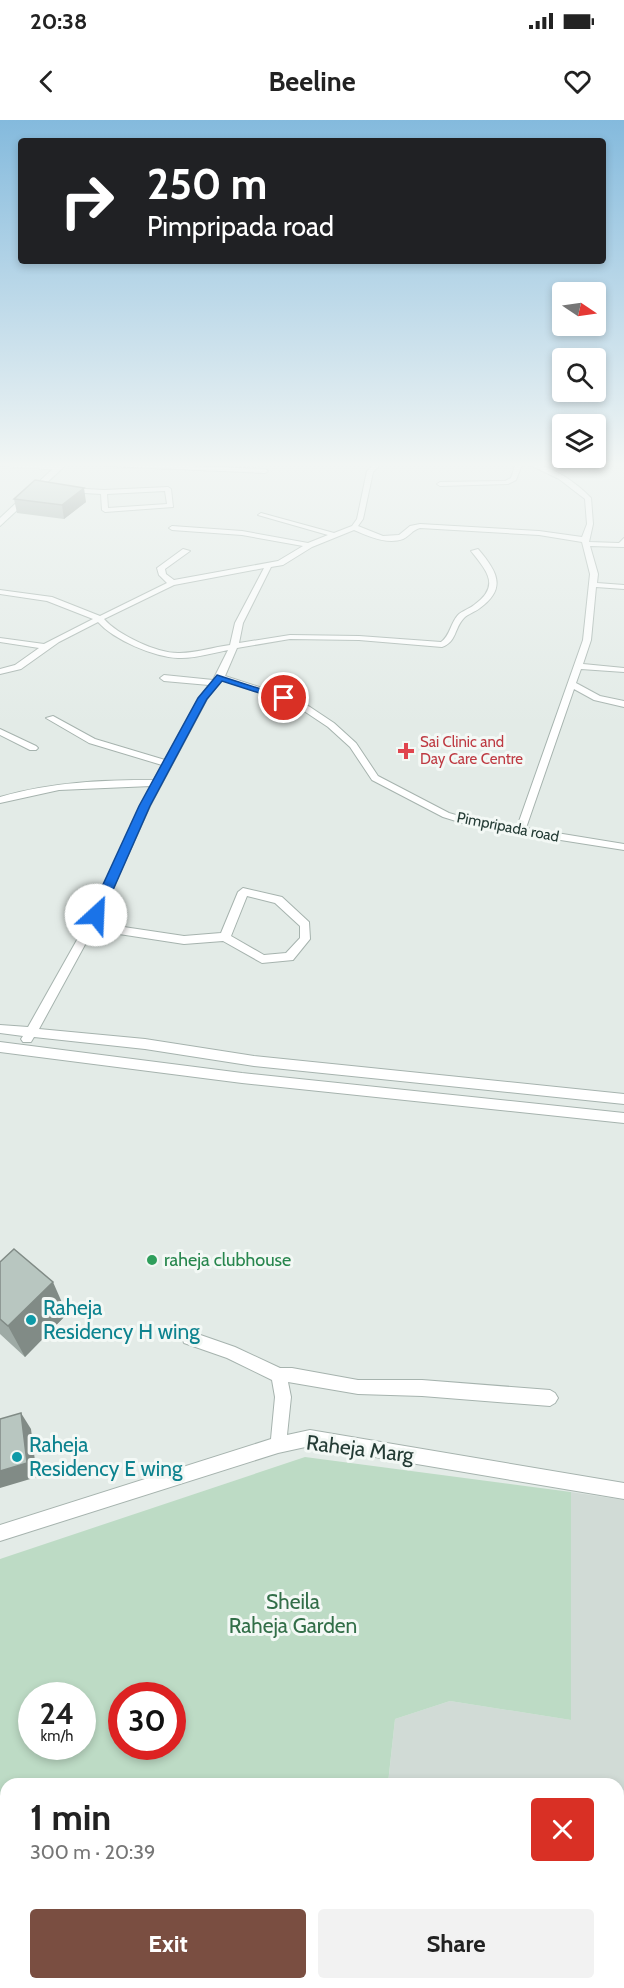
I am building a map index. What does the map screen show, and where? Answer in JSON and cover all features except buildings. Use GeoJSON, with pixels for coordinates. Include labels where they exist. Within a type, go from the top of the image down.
{"type":"FeatureCollection","features":[{"type":"Feature","properties":{"kind":"street"},"geometry":{"type":"LineString","coordinates":[[172,583],[163,575],[161,568],[186,551]]}},
{"type":"Feature","properties":{"kind":"street"},"geometry":{"type":"LineString","coordinates":[[0,672],[18,667],[45,646],[172,583],[268,567],[280,563],[299,551]]}},
{"type":"Feature","properties":{"kind":"street"},"geometry":{"type":"LineString","coordinates":[[0,592],[49,599],[99,618],[120,634],[162,653],[178,656],[290,637],[358,638],[434,645],[449,642],[458,620],[477,606],[493,588],[494,577],[490,566],[476,551]]}},
{"type":"Feature","properties":{"kind":"street"},"geometry":{"type":"LineString","coordinates":[[520,831],[587,640],[594,574],[588,551]]}},
{"type":"Feature","properties":{"kind":"street"},"geometry":{"type":"LineString","coordinates":[[20,1050],[89,926],[145,806],[203,698],[218,680],[234,646],[239,623],[268,567]]}},
{"type":"Feature","properties":{"kind":"street"},"geometry":{"type":"LineString","coordinates":[[593,585],[624,587]]}},
{"type":"Feature","properties":{"kind":"street"},"geometry":{"type":"LineString","coordinates":[[0,640],[45,646]]}},
{"type":"Feature","properties":{"kind":"street"},"geometry":{"type":"LineString","coordinates":[[579,666],[624,670]]}},
{"type":"Feature","properties":{"kind":"street","name":"Pimpripada road"},"geometry":{"type":"LineString","coordinates":[[164,678],[218,680],[284,698],[307,709],[331,725],[353,745],[375,778],[426,806],[472,824],[624,847]]}},
{"type":"Feature","properties":{"kind":"street"},"geometry":{"type":"LineString","coordinates":[[573,685],[597,698],[624,704]]}},
{"type":"Feature","properties":{"kind":"street"},"geometry":{"type":"LineString","coordinates":[[50,718],[92,741],[168,764]]}},
{"type":"Feature","properties":{"kind":"street"},"geometry":{"type":"LineString","coordinates":[[0,732],[33,748]]}},
{"type":"Feature","properties":{"kind":"street"},"geometry":{"type":"LineString","coordinates":[[0,801],[24,793],[64,785],[158,783]]}},
{"type":"Feature","properties":{"kind":"street"},"geometry":{"type":"LineString","coordinates":[[89,926],[184,940],[225,938],[262,959],[289,957],[305,939],[305,926],[278,900],[243,892],[225,938]]}},
{"type":"Feature","properties":{"kind":"street"},"geometry":{"type":"LineString","coordinates":[[0,1029],[145,1044],[254,1061],[624,1099]]}},
{"type":"Feature","properties":{"kind":"street"},"geometry":{"type":"LineString","coordinates":[[0,1047],[254,1080],[624,1118]]}},
{"type":"Feature","properties":{"kind":"street"},"geometry":{"type":"LineString","coordinates":[[189,1338],[230,1352],[279,1375],[292,1375],[358,1387],[422,1388],[550,1398]]}},
{"type":"Feature","properties":{"kind":"street"},"geometry":{"type":"LineString","coordinates":[[278,1445],[283,1397],[279,1375]]}},
{"type":"Feature","properties":{"kind":"street","name":"Raheja Marg"},"geometry":{"type":"LineString","coordinates":[[0,1533],[278,1445],[310,1438],[624,1491]]}},
{"type":"Feature","properties":{"kind":"shaded area"},"geometry":{"type":"Polygon","coordinates":[[[571,1492],[624,1500],[624,1778],[389,1778],[395,1719],[450,1701],[571,1720],[571,1492]]]}},
{"type":"Feature","properties":{"kind":"green space","name":"Sheila Raheja Garden"},"geometry":{"type":"Polygon","coordinates":[[[305,1457],[571,1492],[571,1720],[450,1701],[395,1719],[389,1778],[0,1778],[0,1559],[305,1457]]]}},
{"type":"Feature","properties":{"kind":"place","name":"Sai Clinic and Day Care Centre"},"geometry":{"type":"Point","coordinates":[406,751]}},
{"type":"Feature","properties":{"kind":"place","name":"raheja clubhouse"},"geometry":{"type":"Point","coordinates":[152,1260]}},
{"type":"Feature","properties":{"kind":"place","name":"Raheja Residency H wing"},"geometry":{"type":"Point","coordinates":[31,1320]}},
{"type":"Feature","properties":{"kind":"place","name":"Raheja Residency E wing"},"geometry":{"type":"Point","coordinates":[17,1457]}},
{"type":"Feature","properties":{"kind":"route"},"geometry":{"type":"LineString","coordinates":[[96,915],[145,806],[203,698],[220,677],[284,698]]}}]}
